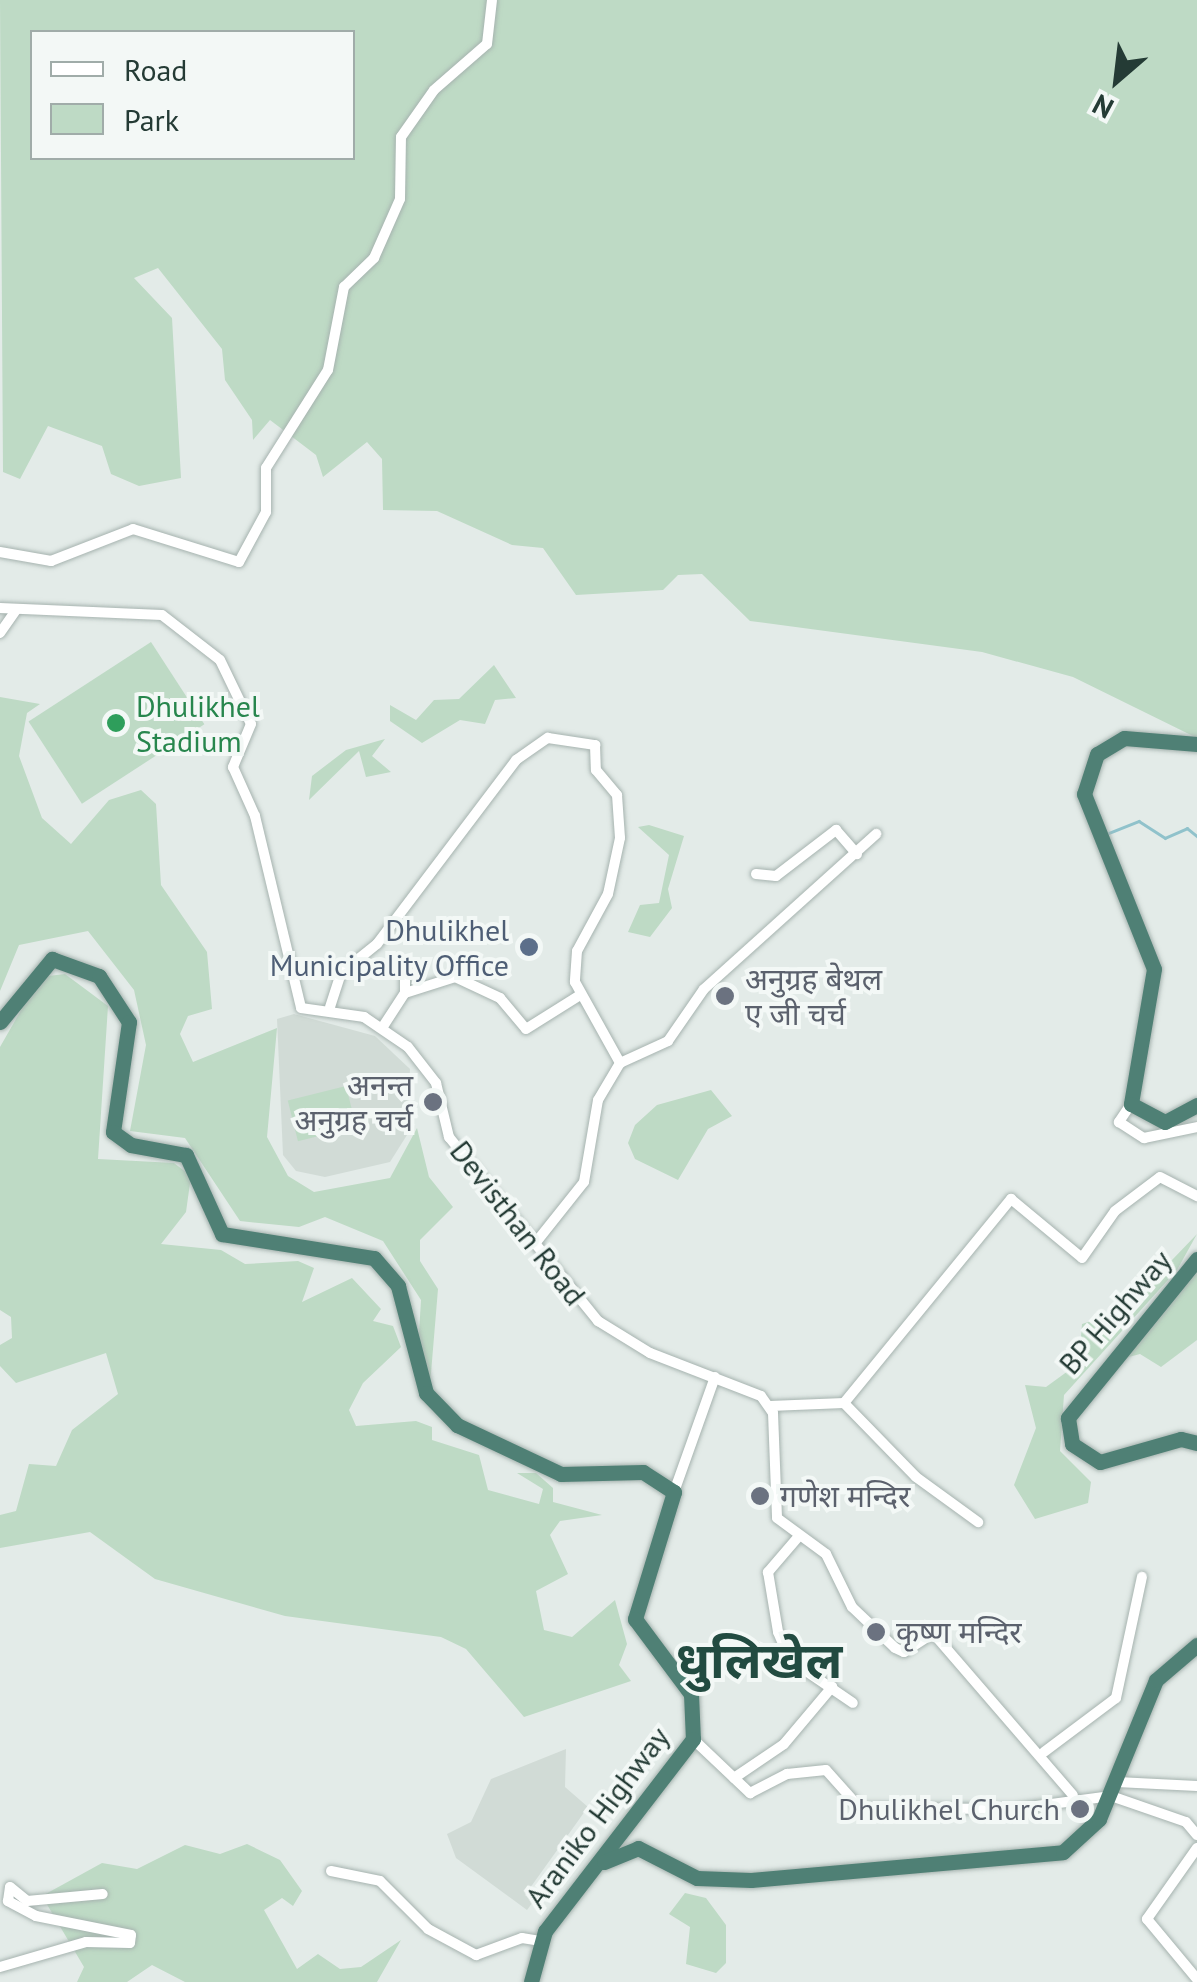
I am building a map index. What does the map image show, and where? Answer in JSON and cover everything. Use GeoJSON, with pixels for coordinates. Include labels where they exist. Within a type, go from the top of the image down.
{"type":"FeatureCollection","features":[{"type":"Feature","properties":{"kind":"highway"},"geometry":{"type":"LineString","coordinates":[[1197,744],[1124,738],[1097,754],[1084,780],[1087,816],[1154,969],[1131,1104],[1165,1122],[1197,1105]]}},
{"type":"Feature","properties":{"kind":"highway"},"geometry":{"type":"LineString","coordinates":[[0,1022],[52,959],[99,976],[129,1022],[114,1132],[131,1146],[186,1155],[222,1234],[374,1258],[398,1286],[426,1393],[457,1425],[561,1474],[642,1472],[674,1492]]}},
{"type":"Feature","properties":{"kind":"highway","name":"BP Highway"},"geometry":{"type":"LineString","coordinates":[[1197,1259],[1078,1396],[1068,1432],[1100,1462],[1180,1439],[1197,1443]]}},
{"type":"Feature","properties":{"kind":"highway","name":"Araniko Highway"},"geometry":{"type":"LineString","coordinates":[[531,1982],[540,1941],[693,1739],[691,1694],[635,1619],[674,1492]]}},
{"type":"Feature","properties":{"kind":"highway"},"geometry":{"type":"LineString","coordinates":[[586,1877],[622,1850],[654,1856],[711,1880],[1039,1860],[1085,1836],[1114,1790],[1156,1680],[1197,1645]]}},
{"type":"Feature","properties":{"kind":"highway"},"geometry":{"type":"LineString","coordinates":[[644,1807],[642,1836],[654,1856]]}},
{"type":"Feature","properties":{"kind":"street"},"geometry":{"type":"LineString","coordinates":[[0,552],[52,562],[133,529],[239,562],[266,512],[266,468],[328,370],[344,286],[374,258],[400,199],[401,137],[434,90],[487,44],[492,0]]}},
{"type":"Feature","properties":{"kind":"street","name":"Devisthan Road"},"geometry":{"type":"LineString","coordinates":[[0,608],[162,615],[220,660],[252,724],[232,767],[255,816],[301,1008],[330,1007],[384,1026],[436,1083],[449,1138],[610,1330],[715,1377],[753,1388],[770,1406]]}},
{"type":"Feature","properties":{"kind":"street"},"geometry":{"type":"LineString","coordinates":[[0,634],[17,608]]}},
{"type":"Feature","properties":{"kind":"street"},"geometry":{"type":"LineString","coordinates":[[330,1007],[341,974],[377,944],[516,760],[563,736],[595,745],[596,770],[617,795],[621,823],[613,880],[574,960],[580,995],[620,1063]]}},
{"type":"Feature","properties":{"kind":"street"},"geometry":{"type":"LineString","coordinates":[[756,874],[776,876],[836,830],[857,854]]}},
{"type":"Feature","properties":{"kind":"street"},"geometry":{"type":"LineString","coordinates":[[537,1241],[584,1182],[598,1100],[620,1063],[668,1041],[704,990],[876,834]]}},
{"type":"Feature","properties":{"kind":"street"},"geometry":{"type":"LineString","coordinates":[[384,1026],[405,993],[405,965]]}},
{"type":"Feature","properties":{"kind":"street"},"geometry":{"type":"LineString","coordinates":[[405,993],[465,979],[500,998],[526,1029],[580,995]]}},
{"type":"Feature","properties":{"kind":"street"},"geometry":{"type":"LineString","coordinates":[[1131,1104],[1119,1122],[1144,1138],[1197,1126]]}},
{"type":"Feature","properties":{"kind":"street"},"geometry":{"type":"LineString","coordinates":[[844,1403],[1011,1199],[1082,1258],[1108,1218],[1160,1177],[1197,1196]]}},
{"type":"Feature","properties":{"kind":"street"},"geometry":{"type":"LineString","coordinates":[[674,1492],[715,1377]]}},
{"type":"Feature","properties":{"kind":"street"},"geometry":{"type":"LineString","coordinates":[[978,1522],[916,1477],[844,1403],[770,1406],[777,1518],[826,1554],[852,1606],[895,1648],[904,1652],[933,1633],[1001,1718],[1044,1752],[1073,1795]]}},
{"type":"Feature","properties":{"kind":"street"},"geometry":{"type":"LineString","coordinates":[[799,1536],[768,1572],[778,1632],[790,1660],[853,1703]]}},
{"type":"Feature","properties":{"kind":"street"},"geometry":{"type":"LineString","coordinates":[[1044,1752],[1103,1716],[1116,1698],[1142,1577]]}},
{"type":"Feature","properties":{"kind":"street"},"geometry":{"type":"LineString","coordinates":[[734,1778],[774,1751],[825,1706],[832,1687]]}},
{"type":"Feature","properties":{"kind":"street"},"geometry":{"type":"LineString","coordinates":[[693,1739],[750,1794],[788,1774],[826,1770],[860,1808],[1058,1807],[1073,1795],[1197,1786]]}},
{"type":"Feature","properties":{"kind":"street"},"geometry":{"type":"LineString","coordinates":[[774,1751],[788,1774]]}},
{"type":"Feature","properties":{"kind":"street"},"geometry":{"type":"LineString","coordinates":[[1114,1790],[1186,1822],[1197,1835]]}},
{"type":"Feature","properties":{"kind":"street"},"geometry":{"type":"LineString","coordinates":[[1197,1848],[1148,1919],[1197,1979]]}},
{"type":"Feature","properties":{"kind":"street"},"geometry":{"type":"LineString","coordinates":[[332,1871],[389,1886],[428,1929],[476,1955],[522,1938],[540,1941]]}},
{"type":"Feature","properties":{"kind":"street"},"geometry":{"type":"LineString","coordinates":[[0,1967],[86,1942],[130,1943],[131,1936],[36,1916],[8,1901],[10,1887],[26,1900],[102,1894]]}},
{"type":"Feature","properties":{"kind":"shaded area"},"geometry":{"type":"Polygon","coordinates":[[[294,1014],[375,1036],[410,1069],[407,1135],[390,1162],[325,1177],[296,1171],[283,1155],[277,1019],[294,1014]]]}},
{"type":"Feature","properties":{"kind":"shaded area"},"geometry":{"type":"Polygon","coordinates":[[[566,1749],[565,1787],[588,1807],[525,1895],[533,1902],[527,1910],[456,1858],[447,1834],[471,1822],[491,1779],[566,1749]]]}},
{"type":"Feature","properties":{"kind":"green space"},"geometry":{"type":"Polygon","coordinates":[[[0,0],[1197,0],[1197,738],[1073,677],[982,652],[750,621],[702,574],[678,575],[663,590],[576,595],[543,548],[512,545],[437,511],[383,510],[382,459],[367,442],[323,477],[316,455],[270,420],[253,440],[252,420],[225,380],[222,349],[158,268],[134,278],[172,318],[181,478],[139,486],[111,474],[102,446],[48,426],[20,479],[3,472],[0,0]]]}},
{"type":"Feature","properties":{"kind":"green space","name":"Dhulikhel Stadium"},"geometry":{"type":"Polygon","coordinates":[[[151,642],[204,724],[82,804],[29,722],[151,642]]]}},
{"type":"Feature","properties":{"kind":"green space"},"geometry":{"type":"Polygon","coordinates":[[[494,665],[516,698],[495,700],[485,724],[460,720],[422,743],[390,721],[390,705],[416,720],[434,700],[459,699],[494,665]]]}},
{"type":"Feature","properties":{"kind":"green space"},"geometry":{"type":"Polygon","coordinates":[[[0,697],[40,704],[27,713],[19,756],[42,818],[71,844],[109,800],[141,790],[156,804],[161,885],[207,952],[212,1009],[188,1016],[180,1034],[193,1062],[277,1028],[267,1137],[288,1176],[314,1192],[390,1178],[417,1128],[429,1177],[453,1207],[420,1240],[420,1261],[438,1289],[430,1385],[418,1350],[421,1300],[383,1241],[325,1217],[299,1227],[240,1221],[185,1138],[130,1131],[146,1045],[134,990],[88,931],[19,945],[0,991],[0,697]]]}},
{"type":"Feature","properties":{"kind":"green space"},"geometry":{"type":"Polygon","coordinates":[[[385,739],[372,756],[391,772],[366,777],[359,751],[309,800],[312,776],[346,750],[385,739]]]}},
{"type":"Feature","properties":{"kind":"green space"},"geometry":{"type":"Polygon","coordinates":[[[649,825],[684,836],[668,889],[672,908],[650,937],[628,932],[640,905],[659,903],[669,855],[638,827],[649,825]]]}},
{"type":"Feature","properties":{"kind":"green space"},"geometry":{"type":"Polygon","coordinates":[[[65,974],[108,1006],[98,1159],[174,1163],[191,1176],[186,1212],[161,1244],[221,1250],[245,1264],[298,1261],[314,1268],[302,1302],[352,1278],[381,1309],[373,1321],[393,1326],[401,1347],[363,1383],[349,1410],[356,1426],[416,1421],[432,1427],[432,1440],[479,1455],[488,1490],[539,1504],[543,1489],[517,1473],[536,1473],[553,1488],[553,1502],[602,1515],[560,1521],[550,1535],[568,1574],[536,1591],[544,1630],[572,1637],[615,1600],[627,1644],[619,1665],[631,1681],[524,1717],[466,1649],[441,1637],[285,1616],[155,1579],[90,1532],[0,1548],[0,1515],[16,1511],[29,1464],[56,1466],[72,1430],[118,1394],[106,1353],[16,1383],[0,1366],[0,1345],[12,1338],[11,1317],[0,1310],[0,1047],[40,977],[65,974]]]}},
{"type":"Feature","properties":{"kind":"green space"},"geometry":{"type":"Polygon","coordinates":[[[346,1086],[356,1127],[298,1141],[288,1101],[346,1086]]]}},
{"type":"Feature","properties":{"kind":"green space"},"geometry":{"type":"Polygon","coordinates":[[[711,1090],[732,1116],[708,1129],[678,1180],[635,1159],[628,1143],[635,1125],[657,1105],[711,1090]]]}},
{"type":"Feature","properties":{"kind":"green space"},"geometry":{"type":"Polygon","coordinates":[[[1197,1234],[1177,1270],[1064,1395],[1060,1451],[1091,1482],[1088,1503],[1035,1519],[1014,1485],[1036,1428],[1025,1385],[1046,1387],[1079,1363],[1082,1324],[1124,1310],[1197,1234]]]}},
{"type":"Feature","properties":{"kind":"green space"},"geometry":{"type":"Polygon","coordinates":[[[1197,1267],[1197,1340],[1161,1367],[1140,1354],[1121,1359],[1197,1267]]]}},
{"type":"Feature","properties":{"kind":"green space"},"geometry":{"type":"Polygon","coordinates":[[[247,1844],[280,1860],[302,1891],[293,1906],[282,1898],[264,1910],[297,1969],[318,1954],[340,1969],[361,1967],[401,1940],[377,1982],[185,1982],[152,1965],[127,1982],[77,1982],[84,1967],[42,1896],[102,1863],[137,1869],[185,1845],[220,1854],[247,1844]]]}},
{"type":"Feature","properties":{"kind":"green space"},"geometry":{"type":"Polygon","coordinates":[[[685,1893],[706,1898],[726,1925],[726,1963],[716,1973],[686,1964],[690,1927],[669,1914],[685,1893]]]}},
{"type":"Feature","properties":{"kind":"waterway"},"geometry":{"type":"LineString","coordinates":[[1109,833],[1139,821],[1165,838],[1187,828],[1197,836]]}},
{"type":"Feature","properties":{"kind":"place","name":"Dhulikhel Stadium"},"geometry":{"type":"Point","coordinates":[116,723]}},
{"type":"Feature","properties":{"kind":"place","name":"Dhulikhel Municipality Office"},"geometry":{"type":"Point","coordinates":[529,947]}},
{"type":"Feature","properties":{"kind":"place","name":"अनुग्रह बेथल ए जी चर्च"},"geometry":{"type":"Point","coordinates":[725,996]}},
{"type":"Feature","properties":{"kind":"place","name":"अनन्त अनुग्रह चर्च"},"geometry":{"type":"Point","coordinates":[433,1102]}},
{"type":"Feature","properties":{"kind":"place","name":"गणेश मन्दिर"},"geometry":{"type":"Point","coordinates":[760,1496]}},
{"type":"Feature","properties":{"kind":"place","name":"कृष्ण मन्दिर"},"geometry":{"type":"Point","coordinates":[876,1632]}},
{"type":"Feature","properties":{"kind":"place","name":"Dhulikhel Church"},"geometry":{"type":"Point","coordinates":[1080,1809]}},
{"type":"Feature","properties":{"kind":"district","name":"धुलिखेल"},"geometry":{"type":"Point","coordinates":[759,1660]}}]}
